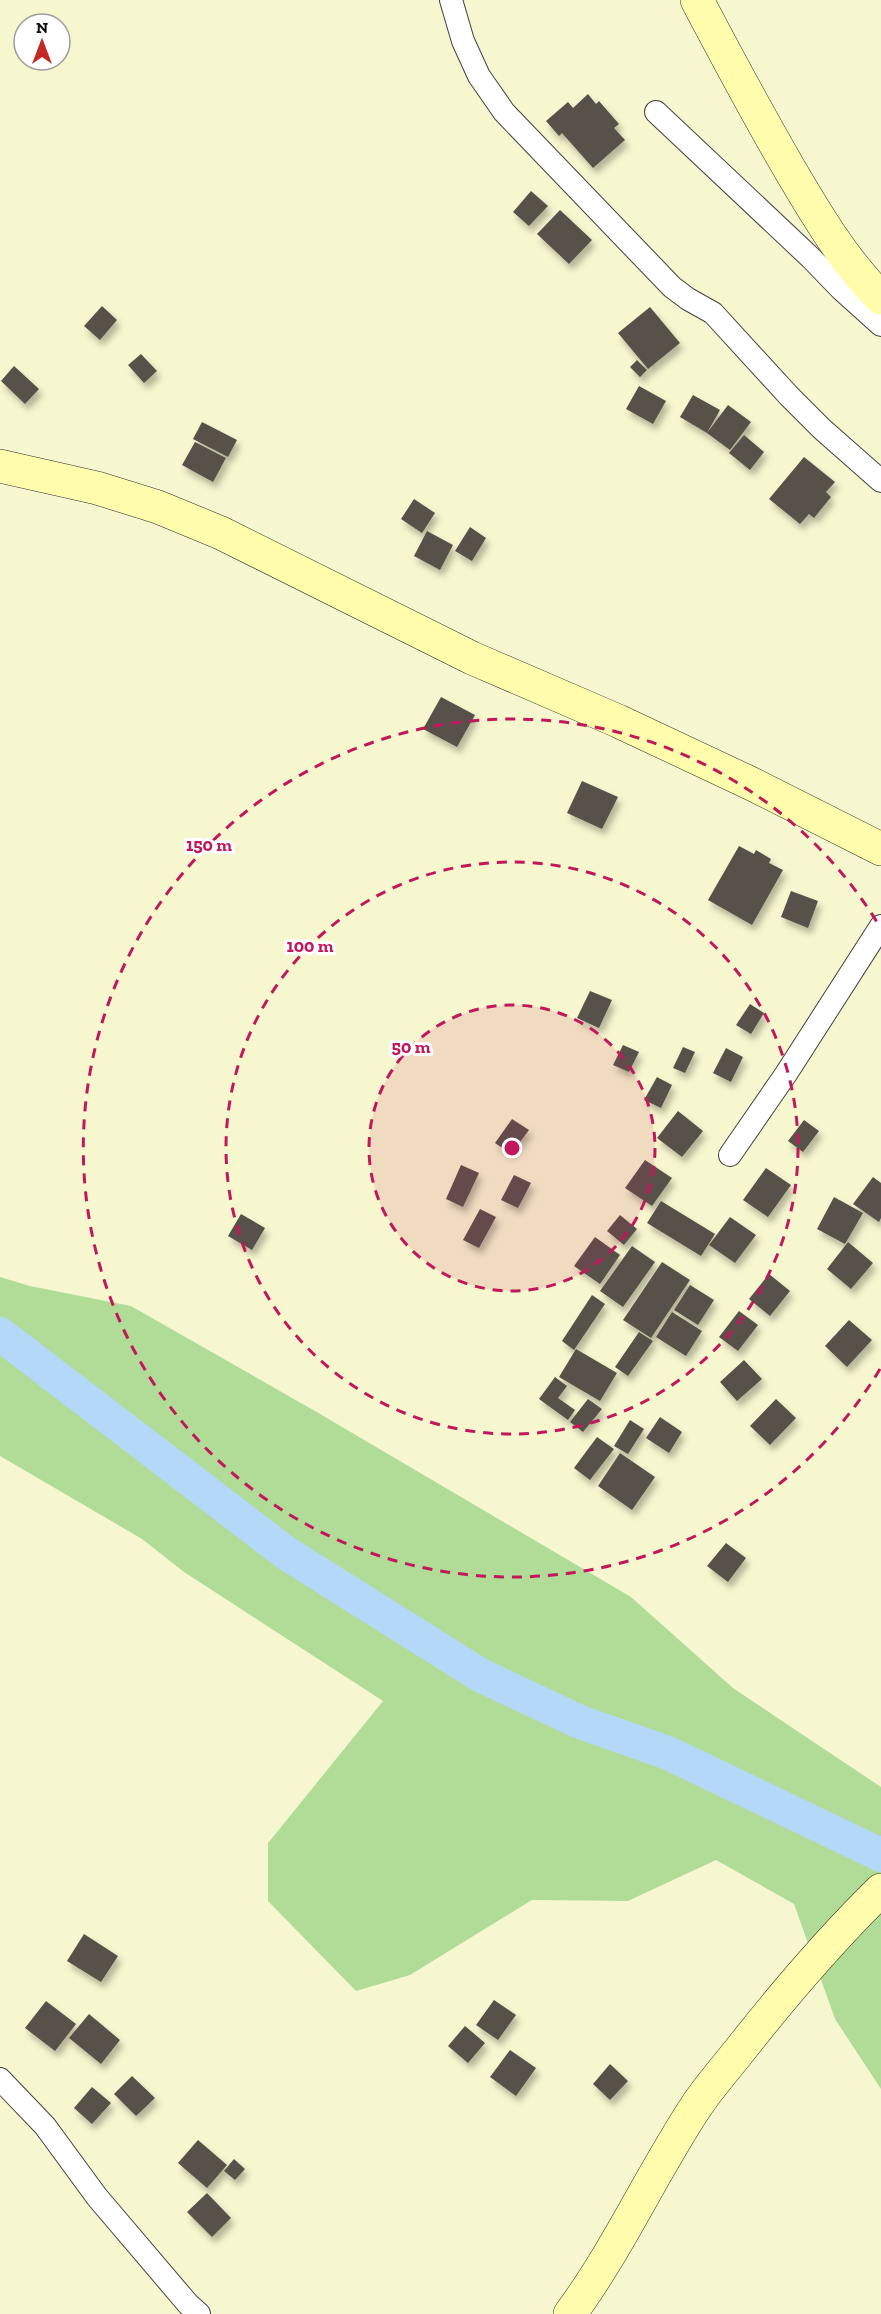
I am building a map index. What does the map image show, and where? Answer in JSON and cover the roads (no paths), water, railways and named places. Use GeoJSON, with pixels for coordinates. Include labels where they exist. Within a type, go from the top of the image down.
{"type":"FeatureCollection","features":[{"type":"Feature","properties":{"kind":"street"},"geometry":{"type":"LineString","coordinates":[[451,0],[463,41],[478,76],[504,112],[672,287],[713,313],[789,396],[822,429],[881,481]]}},
{"type":"Feature","properties":{"kind":"street"},"geometry":{"type":"LineString","coordinates":[[697,0],[776,146],[819,219],[861,278],[881,298]]}},
{"type":"Feature","properties":{"kind":"street"},"geometry":{"type":"LineString","coordinates":[[656,111],[881,325]]}},
{"type":"Feature","properties":{"kind":"street"},"geometry":{"type":"LineString","coordinates":[[0,466],[97,488],[147,503],[221,533],[472,658],[639,730],[881,849]]}},
{"type":"Feature","properties":{"kind":"street"},"geometry":{"type":"LineString","coordinates":[[730,1155],[786,1074],[881,926]]}},
{"type":"Feature","properties":{"kind":"street"},"geometry":{"type":"LineString","coordinates":[[570,2314],[592,2284],[655,2172],[696,2106],[837,1934],[881,1890]]}},
{"type":"Feature","properties":{"kind":"street"},"geometry":{"type":"LineString","coordinates":[[0,2079],[45,2126],[97,2197],[199,2314]]}},
{"type":"Feature","properties":{"kind":"waterway"},"geometry":{"type":"LineString","coordinates":[[0,1334],[286,1553],[480,1675],[580,1722],[668,1753],[881,1855]]}}]}
